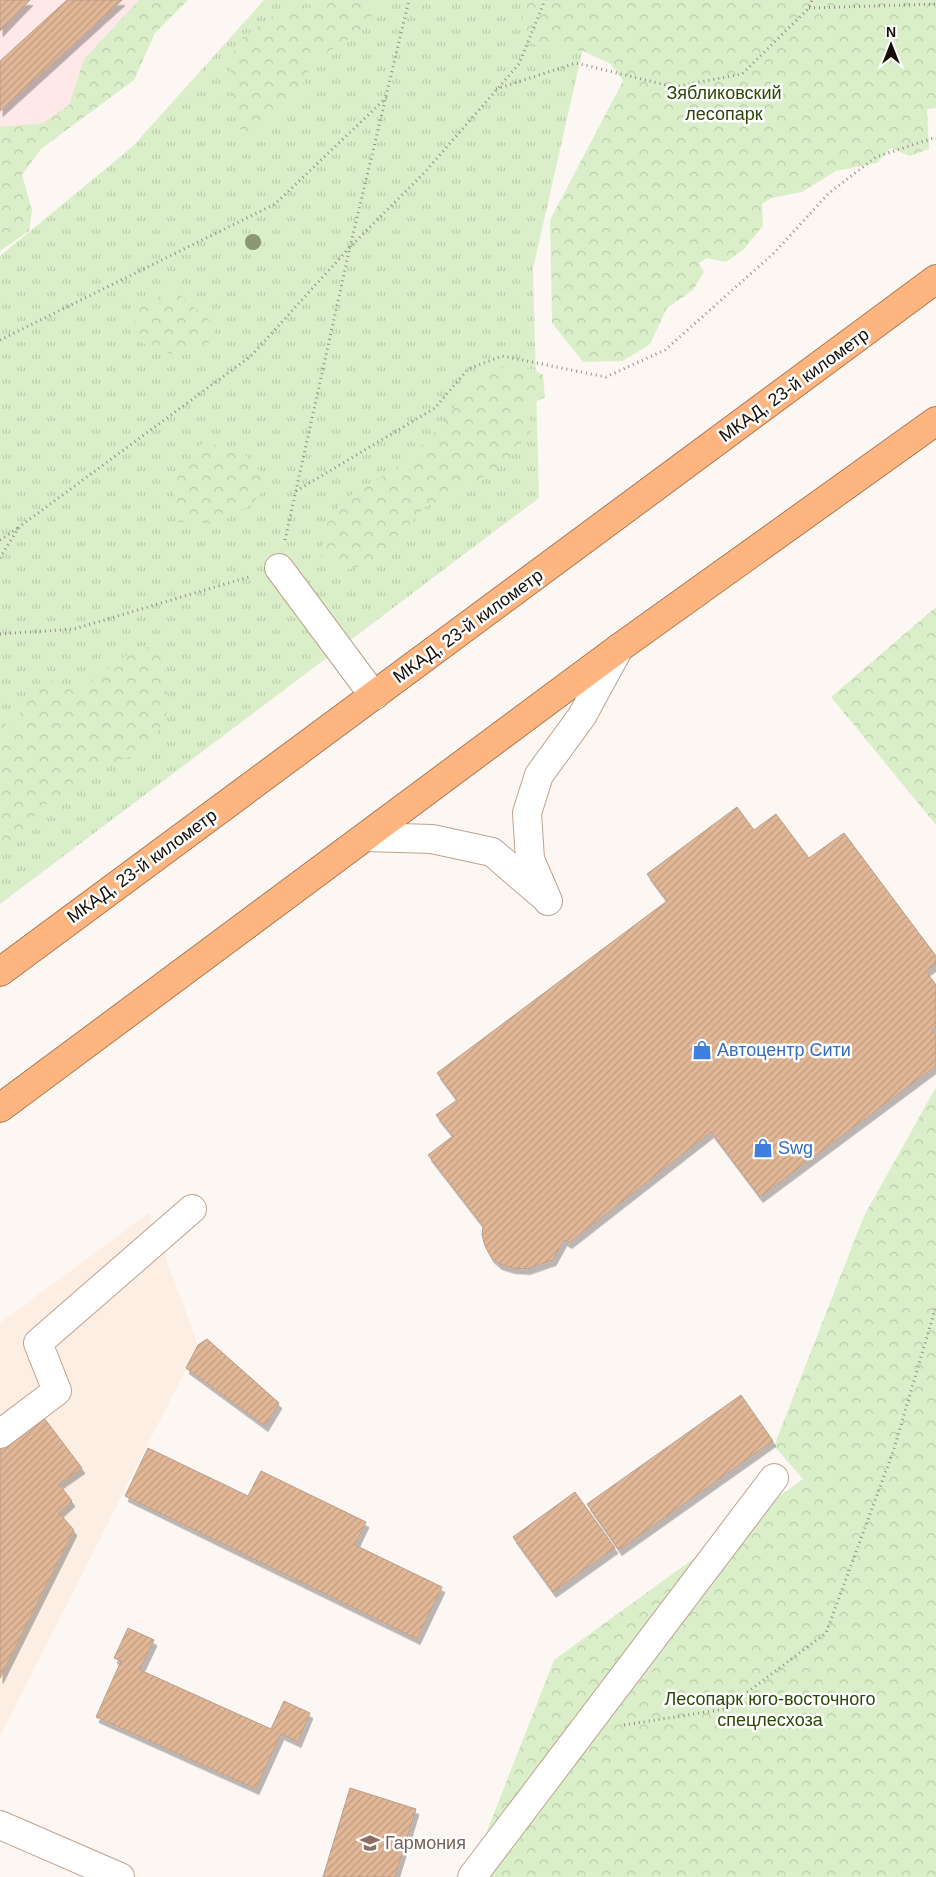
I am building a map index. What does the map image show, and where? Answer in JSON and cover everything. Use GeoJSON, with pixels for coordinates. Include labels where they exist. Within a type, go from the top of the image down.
{"type":"FeatureCollection","features":[{"type":"Feature","properties":{"kind":"highway","name":"МКАД, 23-й километр"},"geometry":{"type":"LineString","coordinates":[[0,972],[936,279]]}},
{"type":"Feature","properties":{"kind":"highway"},"geometry":{"type":"LineString","coordinates":[[0,1108],[619,648],[936,421]]}},
{"type":"Feature","properties":{"kind":"lane"},"geometry":{"type":"LineString","coordinates":[[279,568],[374,696]]}},
{"type":"Feature","properties":{"kind":"lane"},"geometry":{"type":"LineString","coordinates":[[366,837],[432,839],[492,852],[548,901],[530,860],[527,813],[539,775],[582,716],[619,648]]}},
{"type":"Feature","properties":{"kind":"lane"},"geometry":{"type":"LineString","coordinates":[[0,1434],[57,1392],[38,1343],[192,1209]]}},
{"type":"Feature","properties":{"kind":"lane"},"geometry":{"type":"LineString","coordinates":[[472,1877],[774,1478]]}},
{"type":"Feature","properties":{"kind":"lane"},"geometry":{"type":"LineString","coordinates":[[0,1825],[120,1877]]}},
{"type":"Feature","properties":{"kind":"path"},"geometry":{"type":"LineString","coordinates":[[0,634],[74,629],[279,568],[350,247],[409,0]]}},
{"type":"Feature","properties":{"kind":"path"},"geometry":{"type":"LineString","coordinates":[[0,540],[251,356],[350,247],[426,172],[519,64],[545,0]]}},
{"type":"Feature","properties":{"kind":"path"},"geometry":{"type":"LineString","coordinates":[[496,89],[576,63],[674,87],[742,74],[809,8],[812,0]]}},
{"type":"Feature","properties":{"kind":"path"},"geometry":{"type":"LineString","coordinates":[[809,8],[936,4]]}},
{"type":"Feature","properties":{"kind":"path"},"geometry":{"type":"LineString","coordinates":[[0,340],[275,204],[387,97]]}},
{"type":"Feature","properties":{"kind":"path"},"geometry":{"type":"LineString","coordinates":[[296,491],[435,408],[468,369],[502,356],[606,377],[665,350],[774,253],[829,193],[876,157],[936,137]]}},
{"type":"Feature","properties":{"kind":"path"},"geometry":{"type":"LineString","coordinates":[[0,558],[19,527]]}},
{"type":"Feature","properties":{"kind":"path"},"geometry":{"type":"LineString","coordinates":[[614,1727],[725,1709],[826,1633],[893,1452],[936,1306]]}},
{"type":"Feature","properties":{"kind":"shaded area"},"geometry":{"type":"Polygon","coordinates":[[[0,0],[180,0],[0,178],[0,0]]]}},
{"type":"Feature","properties":{"kind":"shaded area"},"geometry":{"type":"Polygon","coordinates":[[[149,1213],[198,1345],[0,1736],[0,1323],[149,1213]]]}},
{"type":"Feature","properties":{"kind":"green space"},"geometry":{"type":"Polygon","coordinates":[[[139,0],[188,0],[155,33],[134,80],[41,149],[22,175],[32,210],[29,231],[0,251],[0,127],[43,123],[69,105],[84,59],[139,0]]]}},
{"type":"Feature","properties":{"kind":"green space"},"geometry":{"type":"Polygon","coordinates":[[[264,0],[594,0],[533,269],[539,498],[0,904],[0,256],[133,146],[264,0]]]}},
{"type":"Feature","properties":{"kind":"green space"},"geometry":{"type":"Polygon","coordinates":[[[330,0],[376,0],[371,19],[356,35],[312,62],[296,101],[253,133],[243,134],[238,125],[230,86],[231,56],[242,38],[275,14],[326,4],[330,0]]]}},
{"type":"Feature","properties":{"kind":"green space","name":"Зябликовский лесопарк"},"geometry":{"type":"Polygon","coordinates":[[[524,0],[936,0],[936,108],[927,109],[929,149],[910,156],[891,148],[877,163],[836,171],[802,192],[771,198],[762,204],[763,226],[743,250],[726,262],[707,258],[699,263],[704,272],[693,290],[667,308],[650,344],[623,361],[583,362],[552,323],[550,220],[623,81],[611,64],[583,51],[532,44],[520,28],[524,0]]]}},
{"type":"Feature","properties":{"kind":"green space"},"geometry":{"type":"Polygon","coordinates":[[[173,289],[217,327],[208,344],[179,357],[132,339],[137,309],[173,289]]]}},
{"type":"Feature","properties":{"kind":"green space"},"geometry":{"type":"Polygon","coordinates":[[[491,366],[533,369],[543,375],[545,397],[517,411],[536,424],[510,458],[475,483],[425,507],[376,563],[346,570],[321,556],[325,527],[343,500],[409,460],[451,413],[466,386],[491,366]]]}},
{"type":"Feature","properties":{"kind":"green space"},"geometry":{"type":"Polygon","coordinates":[[[203,442],[243,452],[265,477],[265,487],[253,504],[217,524],[177,522],[173,484],[203,442]]]}},
{"type":"Feature","properties":{"kind":"green space"},"geometry":{"type":"Polygon","coordinates":[[[936,607],[936,825],[831,697],[936,607]]]}},
{"type":"Feature","properties":{"kind":"green space"},"geometry":{"type":"Polygon","coordinates":[[[156,644],[166,673],[167,713],[149,749],[108,765],[64,799],[44,805],[17,837],[0,850],[0,720],[12,729],[30,693],[47,680],[82,689],[128,654],[156,644]]]}},
{"type":"Feature","properties":{"kind":"green space","name":"Лесопарк юго-восточного спецлесхоза"},"geometry":{"type":"Polygon","coordinates":[[[936,1087],[936,1877],[469,1877],[554,1660],[803,1479],[774,1446],[864,1216],[936,1087]]]}},
{"type":"Feature","properties":{"kind":"building"},"geometry":{"type":"Polygon","coordinates":[[[0,0],[30,0],[0,31],[0,0]]]}},
{"type":"Feature","properties":{"kind":"building"},"geometry":{"type":"Polygon","coordinates":[[[67,0],[122,0],[0,111],[0,61],[67,0]]]}},
{"type":"Feature","properties":{"kind":"building","name":"Автоцентр Сити"},"geometry":{"type":"Polygon","coordinates":[[[737,807],[754,830],[776,814],[809,858],[844,833],[936,956],[936,964],[926,971],[936,985],[936,1027],[932,1030],[936,1035],[936,1066],[760,1197],[711,1132],[569,1243],[564,1240],[553,1260],[527,1269],[512,1268],[499,1264],[491,1257],[485,1246],[482,1235],[483,1226],[428,1155],[453,1136],[436,1115],[457,1100],[437,1073],[667,901],[647,874],[737,807]]]}},
{"type":"Feature","properties":{"kind":"building"},"geometry":{"type":"Polygon","coordinates":[[[207,1339],[279,1403],[265,1426],[186,1368],[198,1345],[207,1339]]]}},
{"type":"Feature","properties":{"kind":"building"},"geometry":{"type":"Polygon","coordinates":[[[741,1395],[773,1441],[619,1550],[587,1504],[741,1395]]]}},
{"type":"Feature","properties":{"kind":"building"},"geometry":{"type":"Polygon","coordinates":[[[44,1418],[82,1468],[59,1484],[72,1501],[59,1513],[74,1530],[0,1678],[0,1450],[44,1418]]]}},
{"type":"Feature","properties":{"kind":"building"},"geometry":{"type":"Polygon","coordinates":[[[148,1448],[248,1496],[261,1471],[366,1522],[355,1545],[442,1587],[417,1639],[125,1496],[148,1448]]]}},
{"type":"Feature","properties":{"kind":"building"},"geometry":{"type":"Polygon","coordinates":[[[575,1492],[615,1548],[553,1592],[513,1537],[575,1492]]]}},
{"type":"Feature","properties":{"kind":"building"},"geometry":{"type":"Polygon","coordinates":[[[128,1628],[154,1640],[140,1670],[271,1729],[284,1701],[310,1713],[298,1742],[281,1734],[256,1789],[96,1717],[121,1661],[114,1658],[128,1628]]]}},
{"type":"Feature","properties":{"kind":"building","name":"Гармония"},"geometry":{"type":"Polygon","coordinates":[[[350,1788],[416,1809],[395,1877],[323,1877],[350,1788]]]}},
{"type":"Feature","properties":{"kind":"place","name":"Автоцентр Сити"},"geometry":{"type":"Point","coordinates":[702,1050]}},
{"type":"Feature","properties":{"kind":"place","name":"Swg"},"geometry":{"type":"Point","coordinates":[763,1148]}},
{"type":"Feature","properties":{"kind":"place","name":"Гармония"},"geometry":{"type":"Point","coordinates":[370,1843]}}]}
